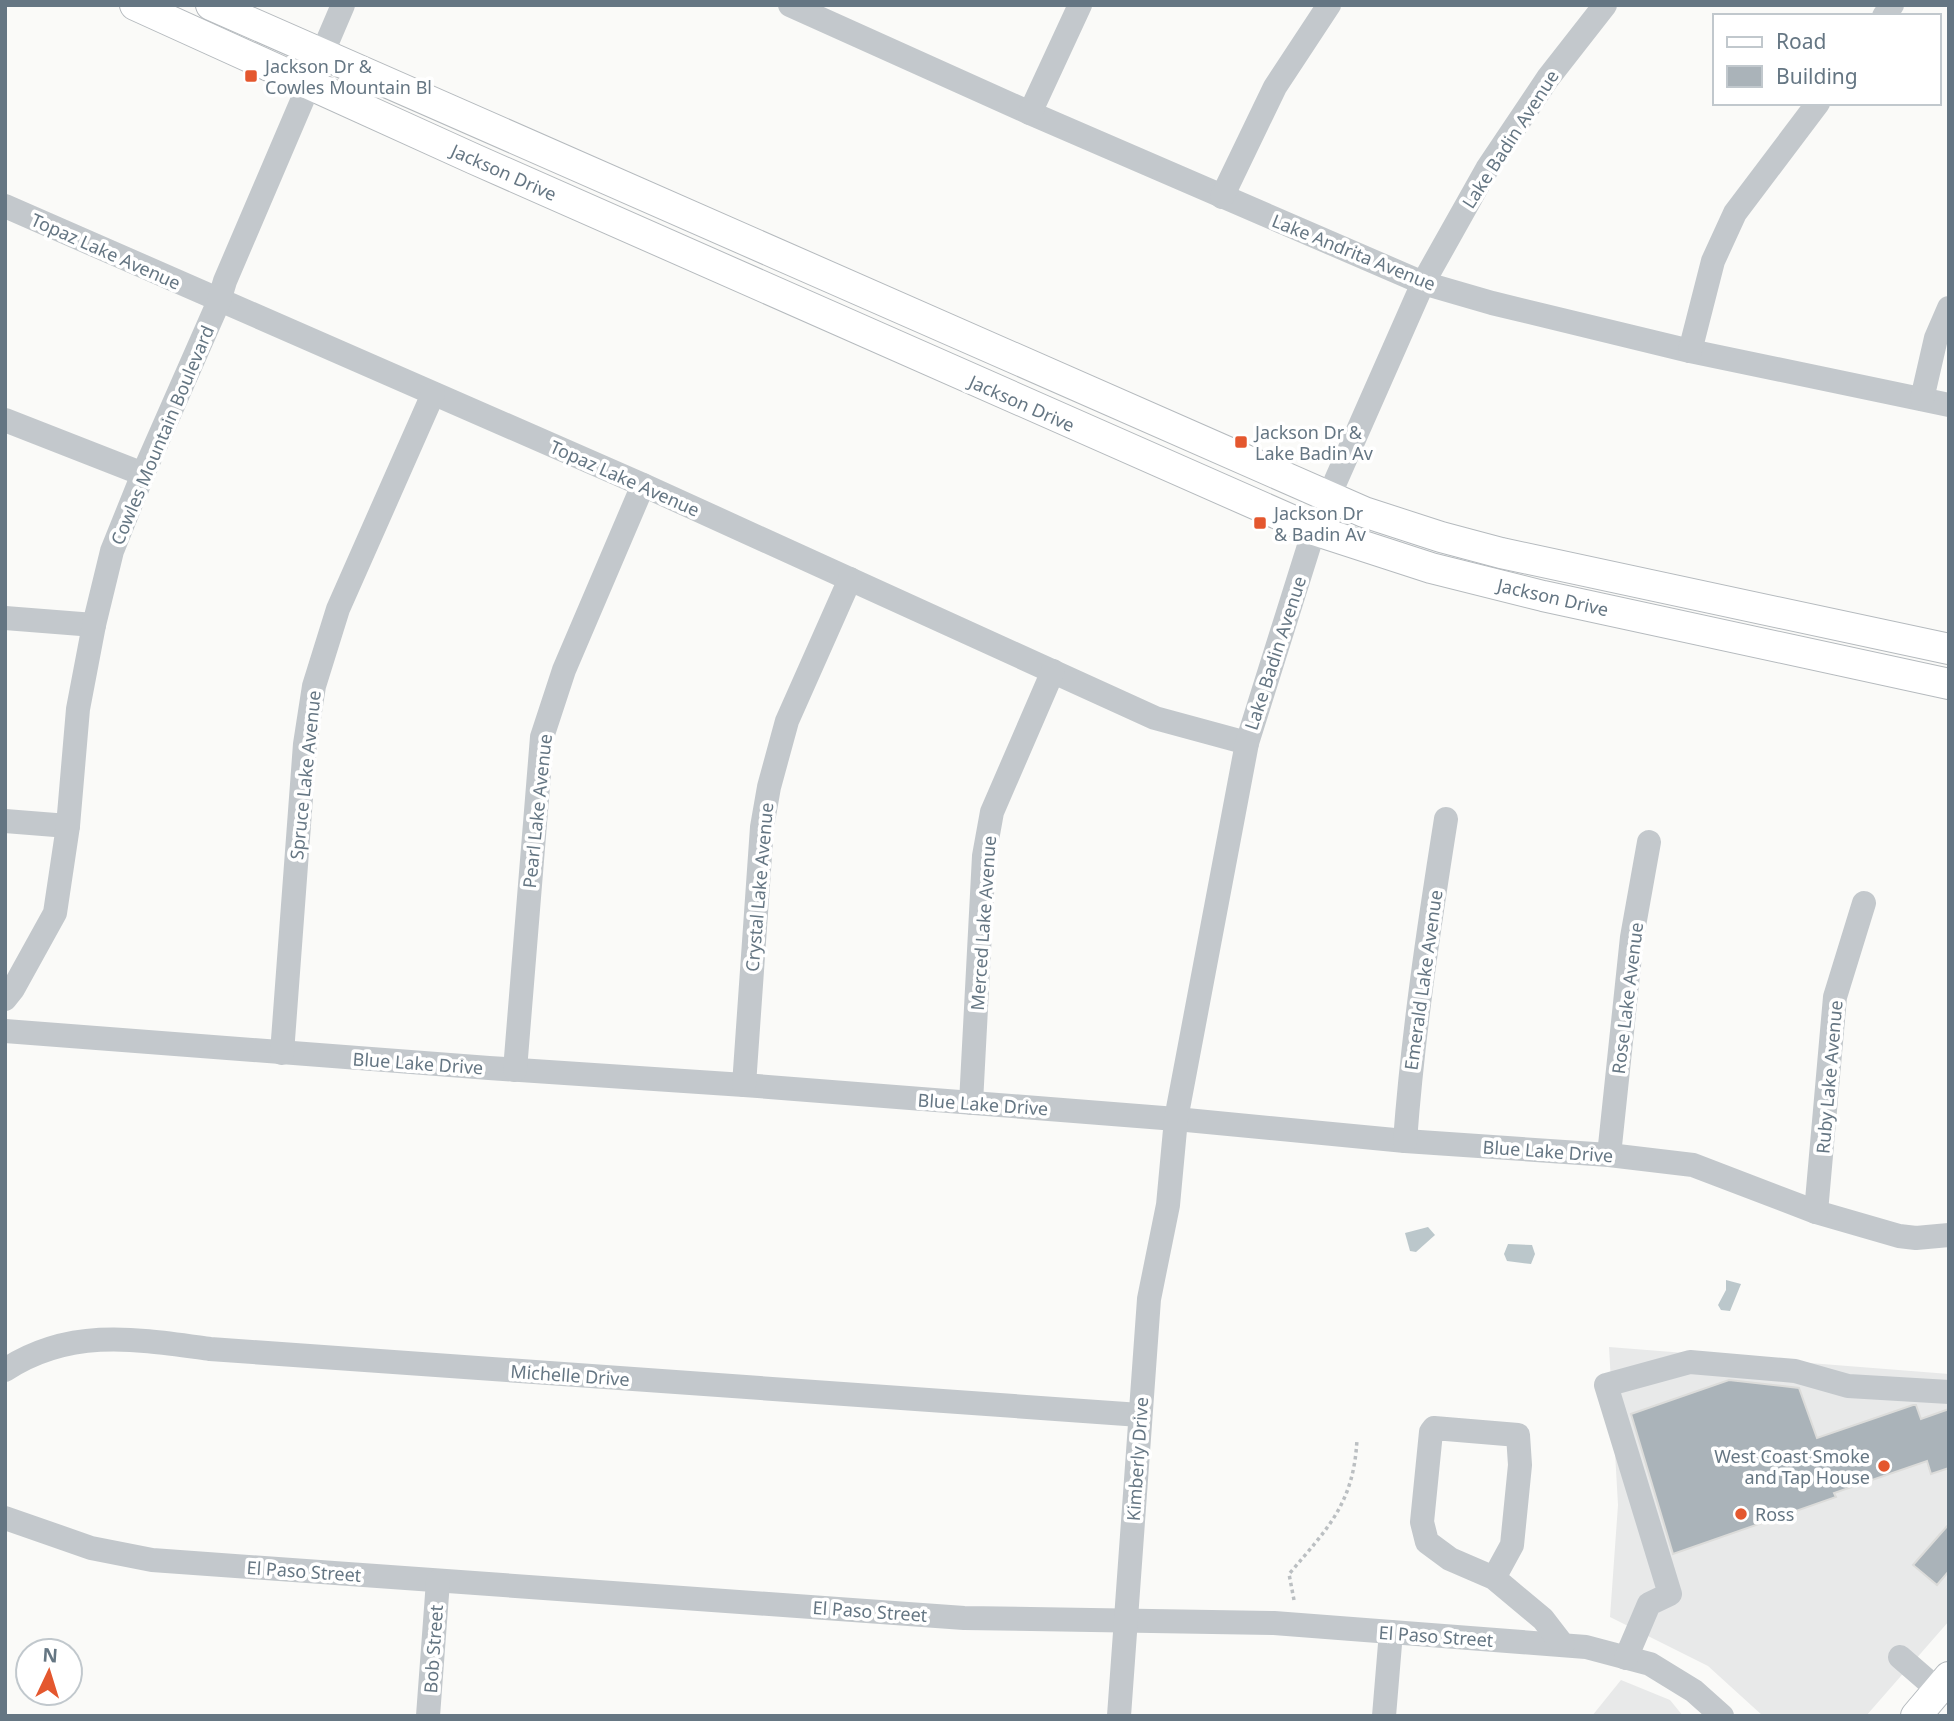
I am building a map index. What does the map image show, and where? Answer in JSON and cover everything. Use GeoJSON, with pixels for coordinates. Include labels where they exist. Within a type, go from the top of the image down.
{"type":"FeatureCollection","features":[{"type":"Feature","properties":{"kind":"main road","name":"Jackson Drive"},"geometry":{"type":"LineString","coordinates":[[135,5],[878,339],[1314,530],[1431,568],[1543,596],[1949,684]]}},
{"type":"Feature","properties":{"kind":"main road","name":"Jackson Drive"},"geometry":{"type":"LineString","coordinates":[[211,5],[1328,498],[1441,537],[1502,553],[1949,649]]}},
{"type":"Feature","properties":{"kind":"main road"},"geometry":{"type":"LineString","coordinates":[[1916,1716],[1944,1684]]}},
{"type":"Feature","properties":{"kind":"street","name":"Cowles Mountain Boulevard"},"geometry":{"type":"LineString","coordinates":[[5,999],[55,913],[68,826],[78,709],[94,625],[113,551],[142,474],[219,301],[225,281],[343,5]]}},
{"type":"Feature","properties":{"kind":"street","name":"Lake Andrita Avenue"},"geometry":{"type":"LineString","coordinates":[[790,5],[823,12],[1030,113],[1423,283],[1492,303],[1690,351],[1949,405]]}},
{"type":"Feature","properties":{"kind":"street"},"geometry":{"type":"LineString","coordinates":[[1030,113],[1080,5]]}},
{"type":"Feature","properties":{"kind":"street"},"geometry":{"type":"LineString","coordinates":[[1222,197],[1275,87],[1329,5]]}},
{"type":"Feature","properties":{"kind":"street","name":"Lake Badin Avenue"},"geometry":{"type":"LineString","coordinates":[[1168,1205],[1176,1119],[1247,743],[1314,530],[1423,283],[1487,169],[1548,78],[1605,5]]}},
{"type":"Feature","properties":{"kind":"street"},"geometry":{"type":"LineString","coordinates":[[1690,351],[1713,261],[1735,213],[1816,105]]}},
{"type":"Feature","properties":{"kind":"street","name":"Topaz Lake Avenue"},"geometry":{"type":"LineString","coordinates":[[5,206],[643,485],[1155,718],[1247,743]]}},
{"type":"Feature","properties":{"kind":"street"},"geometry":{"type":"LineString","coordinates":[[1922,400],[1936,338],[1949,308]]}},
{"type":"Feature","properties":{"kind":"street","name":"Spruce Lake Avenue"},"geometry":{"type":"LineString","coordinates":[[282,1053],[304,744],[314,686],[338,609],[432,394]]}},
{"type":"Feature","properties":{"kind":"street"},"geometry":{"type":"LineString","coordinates":[[5,420],[142,474]]}},
{"type":"Feature","properties":{"kind":"street","name":"Pearl Lake Avenue"},"geometry":{"type":"LineString","coordinates":[[515,1070],[542,737],[564,670],[643,485]]}},
{"type":"Feature","properties":{"kind":"street","name":"Crystal Lake Avenue"},"geometry":{"type":"LineString","coordinates":[[744,1085],[762,827],[769,787],[787,721],[850,579]]}},
{"type":"Feature","properties":{"kind":"street"},"geometry":{"type":"LineString","coordinates":[[5,618],[94,625]]}},
{"type":"Feature","properties":{"kind":"street","name":"Merced Lake Avenue"},"geometry":{"type":"LineString","coordinates":[[971,1103],[985,856],[992,812],[1053,671]]}},
{"type":"Feature","properties":{"kind":"street","name":"Emerald Lake Avenue"},"geometry":{"type":"LineString","coordinates":[[1405,1141],[1411,1064],[1446,819]]}},
{"type":"Feature","properties":{"kind":"street"},"geometry":{"type":"LineString","coordinates":[[5,821],[68,826]]}},
{"type":"Feature","properties":{"kind":"street","name":"Rose Lake Avenue"},"geometry":{"type":"LineString","coordinates":[[1609,1155],[1632,937],[1649,842]]}},
{"type":"Feature","properties":{"kind":"street","name":"Ruby Lake Avenue"},"geometry":{"type":"LineString","coordinates":[[1816,1212],[1835,998],[1864,903]]}},
{"type":"Feature","properties":{"kind":"street","name":"Blue Lake Drive"},"geometry":{"type":"LineString","coordinates":[[5,1031],[744,1085],[1176,1119],[1405,1141],[1609,1155],[1693,1165],[1816,1212],[1899,1236],[1924,1238],[1949,1235]]}},
{"type":"Feature","properties":{"kind":"street","name":"Kimberly Drive"},"geometry":{"type":"LineString","coordinates":[[1119,1716],[1149,1300],[1168,1205]]}},
{"type":"Feature","properties":{"kind":"street","name":"Michelle Drive"},"geometry":{"type":"LineString","coordinates":[[5,1370],[52,1348],[97,1338],[210,1349],[1140,1415]]}},
{"type":"Feature","properties":{"kind":"street"},"geometry":{"type":"LineString","coordinates":[[1626,1658],[1649,1604],[1670,1594],[1606,1385],[1690,1362],[1795,1371],[1848,1386],[1949,1392]]}},
{"type":"Feature","properties":{"kind":"street"},"geometry":{"type":"LineString","coordinates":[[1494,1578],[1512,1545],[1520,1465],[1518,1435],[1434,1428],[1430,1432],[1422,1521],[1427,1542],[1450,1559],[1494,1578],[1543,1619],[1563,1645]]}},
{"type":"Feature","properties":{"kind":"street","name":"El Paso Street"},"geometry":{"type":"LineString","coordinates":[[5,1518],[71,1542],[152,1560],[964,1618],[1274,1623],[1586,1647],[1650,1664],[1694,1691],[1722,1716]]}},
{"type":"Feature","properties":{"kind":"street","name":"Bob Street"},"geometry":{"type":"LineString","coordinates":[[428,1716],[438,1581]]}},
{"type":"Feature","properties":{"kind":"street"},"geometry":{"type":"LineString","coordinates":[[1384,1716],[1391,1632]]}},
{"type":"Feature","properties":{"kind":"street"},"geometry":{"type":"LineString","coordinates":[[1900,1657],[1944,1684]]}},
{"type":"Feature","properties":{"kind":"path"},"geometry":{"type":"LineString","coordinates":[[1294,1600],[1289,1574],[1341,1508],[1356,1466],[1357,1439]]}},
{"type":"Feature","properties":{"kind":"shaded area"},"geometry":{"type":"Polygon","coordinates":[[[1428,1227],[1435,1235],[1416,1252],[1410,1251],[1405,1233],[1428,1227]]]}},
{"type":"Feature","properties":{"kind":"shaded area"},"geometry":{"type":"Polygon","coordinates":[[[1508,1244],[1532,1245],[1535,1254],[1531,1264],[1507,1261],[1504,1254],[1508,1244]]]}},
{"type":"Feature","properties":{"kind":"shaded area"},"geometry":{"type":"Polygon","coordinates":[[[1726,1280],[1741,1284],[1730,1311],[1721,1310],[1718,1305],[1726,1290],[1726,1280]]]}},
{"type":"Feature","properties":{"kind":"shaded area"},"geometry":{"type":"Polygon","coordinates":[[[1609,1347],[1949,1374],[1949,1621],[1866,1716],[1763,1716],[1708,1666],[1610,1617],[1618,1505],[1609,1347]]]}},
{"type":"Feature","properties":{"kind":"shaded area"},"geometry":{"type":"Polygon","coordinates":[[[1621,1680],[1670,1700],[1683,1716],[1592,1716],[1621,1680]]]}},
{"type":"Feature","properties":{"kind":"building"},"geometry":{"type":"Polygon","coordinates":[[[1729,1380],[1799,1388],[1817,1438],[1913,1405],[1916,1405],[1921,1419],[1949,1409],[1949,1468],[1931,1474],[1927,1461],[1834,1493],[1836,1497],[1673,1554],[1631,1414],[1729,1380]]]}},
{"type":"Feature","properties":{"kind":"building"},"geometry":{"type":"Polygon","coordinates":[[[1949,1524],[1949,1571],[1937,1585],[1913,1565],[1949,1524]]]}},
{"type":"Feature","properties":{"kind":"place","name":"Jackson Dr & Cowles Mountain Bl"},"geometry":{"type":"Point","coordinates":[251,76]}},
{"type":"Feature","properties":{"kind":"place","name":"Jackson Dr & Lake Badin Av"},"geometry":{"type":"Point","coordinates":[1241,442]}},
{"type":"Feature","properties":{"kind":"place","name":"Jackson Dr & Badin Av"},"geometry":{"type":"Point","coordinates":[1260,523]}},
{"type":"Feature","properties":{"kind":"place","name":"West Coast Smoke and Tap House"},"geometry":{"type":"Point","coordinates":[1884,1466]}},
{"type":"Feature","properties":{"kind":"place","name":"Ross"},"geometry":{"type":"Point","coordinates":[1741,1514]}}]}
